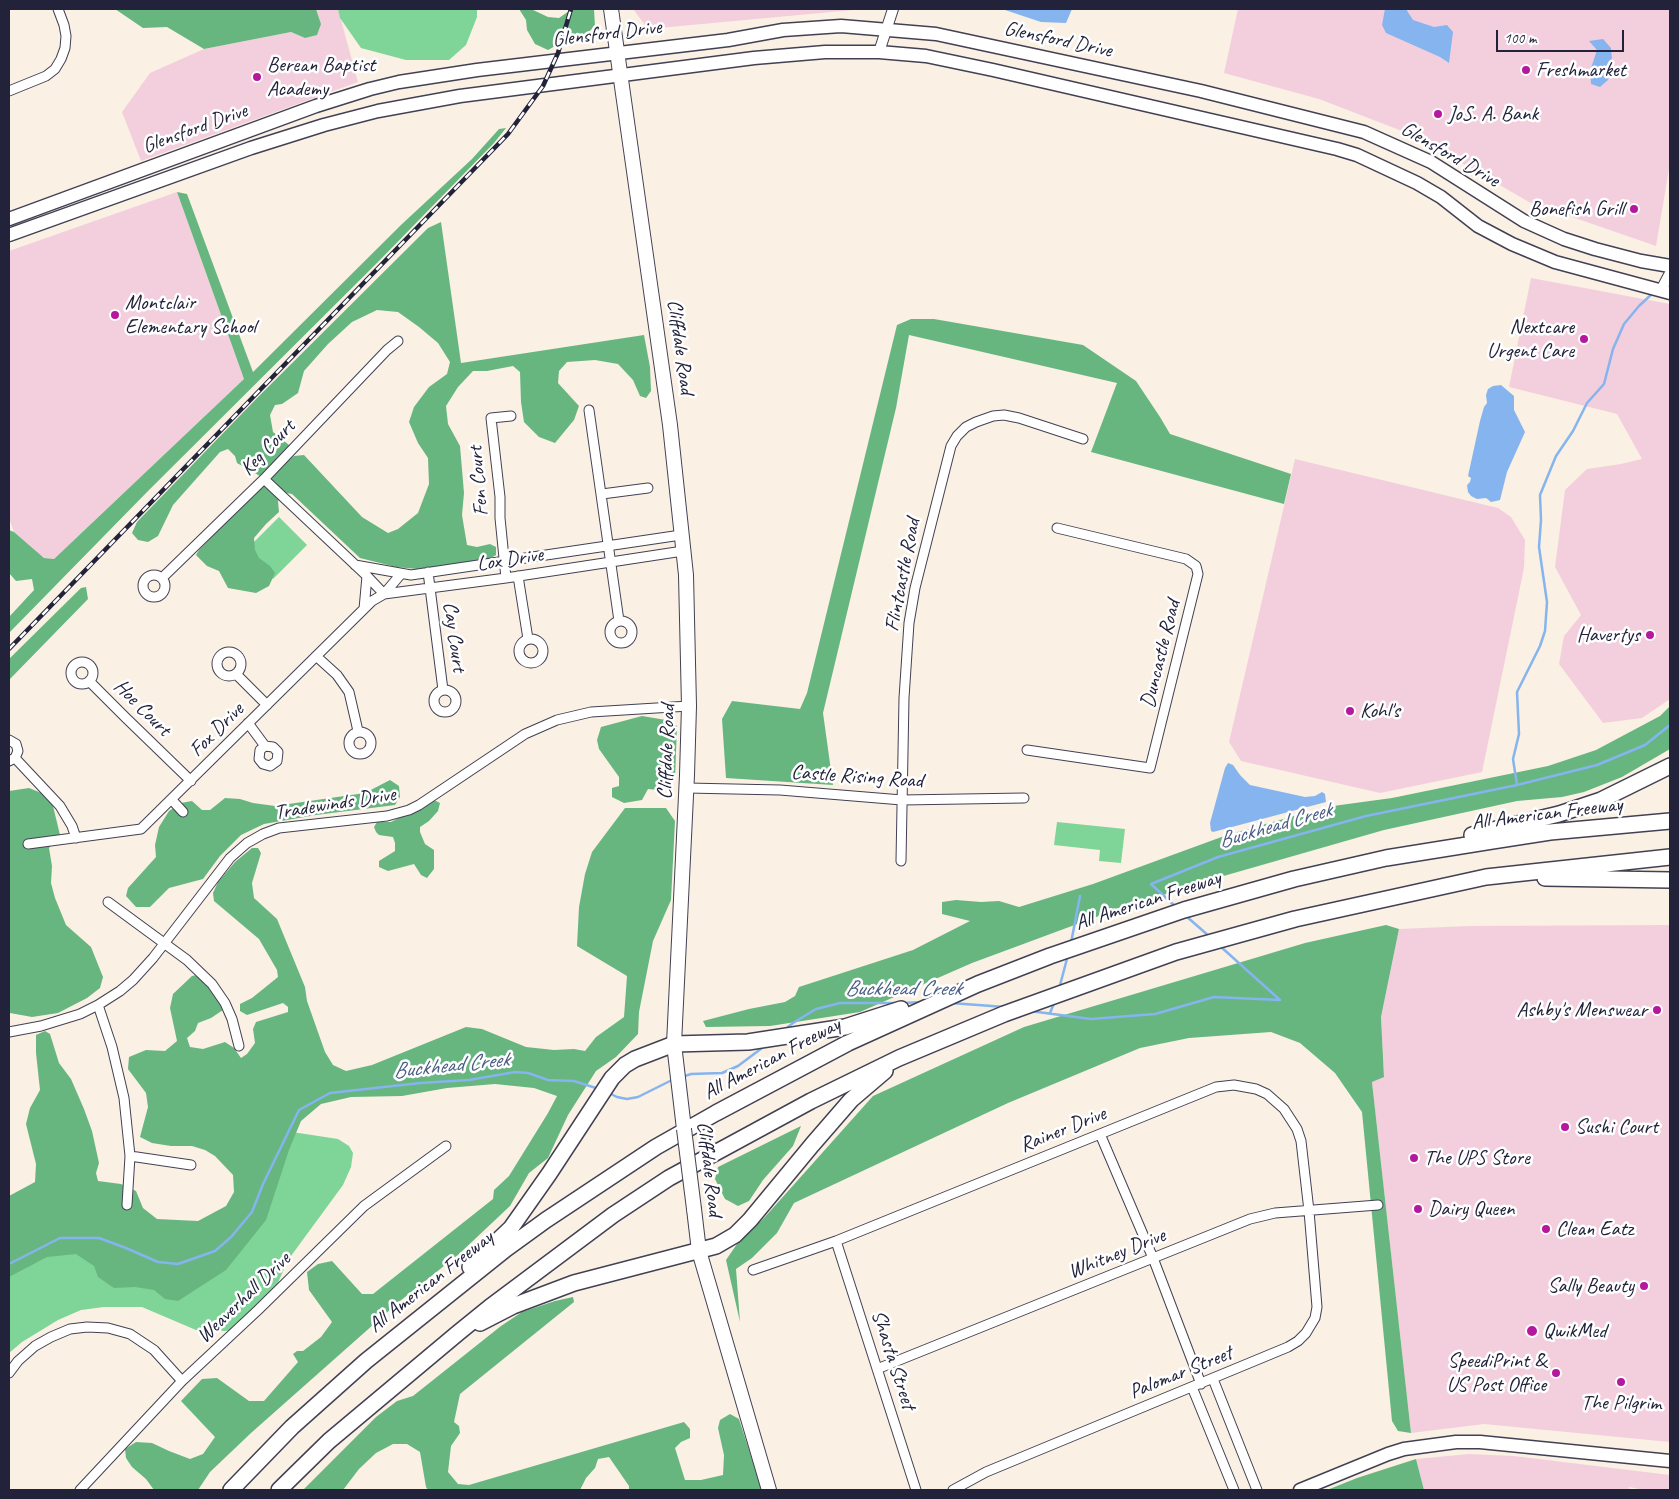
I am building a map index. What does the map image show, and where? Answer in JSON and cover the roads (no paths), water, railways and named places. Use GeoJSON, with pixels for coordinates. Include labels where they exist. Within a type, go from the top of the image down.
{"type":"FeatureCollection","features":[{"type":"Feature","properties":{"kind":"highway"},"geometry":{"type":"LineString","coordinates":[[1386,858],[1559,814],[1601,800],[1670,766]]}},
{"type":"Feature","properties":{"kind":"highway","name":"All American Freeway"},"geometry":{"type":"LineString","coordinates":[[231,1490],[292,1426],[366,1360],[437,1302],[546,1220],[656,1147],[813,1060],[848,1043],[978,984],[1067,950],[1184,910],[1294,879],[1386,858],[1550,832],[1670,821]]}},
{"type":"Feature","properties":{"kind":"highway"},"geometry":{"type":"LineString","coordinates":[[279,1490],[329,1441],[458,1333],[605,1221],[669,1178],[811,1101],[899,1058],[1004,1014],[1176,952],[1296,919],[1486,877],[1670,857]]}},
{"type":"Feature","properties":{"kind":"highway"},"geometry":{"type":"LineString","coordinates":[[1486,877],[1670,880]]}},
{"type":"Feature","properties":{"kind":"highway"},"geometry":{"type":"LineString","coordinates":[[437,1302],[515,1222],[612,1078],[625,1065],[635,1059],[674,1044],[748,1042],[846,1028],[978,984]]}},
{"type":"Feature","properties":{"kind":"highway"},"geometry":{"type":"LineString","coordinates":[[458,1333],[521,1303],[574,1283],[716,1246],[735,1234],[750,1220],[851,1100],[899,1058]]}},
{"type":"Feature","properties":{"kind":"main road","name":"Cliffdale Road"},"geometry":{"type":"LineString","coordinates":[[611,9],[669,417],[688,606],[689,706],[687,788],[674,1044],[678,1085],[699,1251],[769,1490]]}},
{"type":"Feature","properties":{"kind":"main road","name":"Glensford Drive"},"geometry":{"type":"LineString","coordinates":[[9,219],[316,106],[399,82],[728,40],[783,30],[842,26],[936,34],[1201,92],[1364,132],[1431,162],[1524,221],[1564,239],[1641,261],[1670,266]]}},
{"type":"Feature","properties":{"kind":"main road","name":"Glensford Drive"},"geometry":{"type":"LineString","coordinates":[[9,235],[250,148],[378,111],[460,96],[754,58],[825,52],[879,52],[926,56],[993,70],[1344,151],[1357,155],[1417,183],[1441,197],[1478,226],[1512,244],[1555,262],[1665,291]]}},
{"type":"Feature","properties":{"kind":"main road"},"geometry":{"type":"LineString","coordinates":[[1300,1490],[1396,1452],[1433,1444],[1456,1442],[1480,1442],[1670,1461]]}},
{"type":"Feature","properties":{"kind":"street"},"geometry":{"type":"LineString","coordinates":[[9,91],[41,79],[55,68],[61,59],[65,48],[66,36],[58,9]]}},
{"type":"Feature","properties":{"kind":"street"},"geometry":{"type":"LineString","coordinates":[[879,52],[893,9]]}},
{"type":"Feature","properties":{"kind":"street"},"geometry":{"type":"LineString","coordinates":[[1665,291],[1670,272]]}},
{"type":"Feature","properties":{"kind":"street","name":"Keg Court"},"geometry":{"type":"LineString","coordinates":[[162,578],[264,479],[387,350],[398,341]]}},
{"type":"Feature","properties":{"kind":"street"},"geometry":{"type":"LineString","coordinates":[[590,410],[620,621]]}},
{"type":"Feature","properties":{"kind":"street","name":"Flintcastle Road"},"geometry":{"type":"LineString","coordinates":[[901,861],[904,698],[910,623],[915,588],[951,446],[962,432],[976,422],[1004,415],[1083,439]]}},
{"type":"Feature","properties":{"kind":"street","name":"Fen Court"},"geometry":{"type":"LineString","coordinates":[[504,562],[500,497],[491,418],[512,416]]}},
{"type":"Feature","properties":{"kind":"street"},"geometry":{"type":"LineString","coordinates":[[264,479],[355,564],[384,594]]}},
{"type":"Feature","properties":{"kind":"street"},"geometry":{"type":"LineString","coordinates":[[602,494],[648,488]]}},
{"type":"Feature","properties":{"kind":"street","name":"Duncastle Road"},"geometry":{"type":"LineString","coordinates":[[1027,750],[1150,768],[1198,574],[1196,566],[1186,559],[1057,528]]}},
{"type":"Feature","properties":{"kind":"street","name":"Lox Drive"},"geometry":{"type":"LineString","coordinates":[[355,564],[401,574],[428,572],[681,535]]}},
{"type":"Feature","properties":{"kind":"street","name":"Lox Drive"},"geometry":{"type":"LineString","coordinates":[[384,594],[430,589],[683,551]]}},
{"type":"Feature","properties":{"kind":"street"},"geometry":{"type":"LineString","coordinates":[[504,562],[506,578]]}},
{"type":"Feature","properties":{"kind":"street","name":"Cay Court"},"geometry":{"type":"LineString","coordinates":[[428,572],[444,690]]}},
{"type":"Feature","properties":{"kind":"street","name":"Fox Drive"},"geometry":{"type":"LineString","coordinates":[[28,844],[141,829],[372,601],[384,594],[401,574]]}},
{"type":"Feature","properties":{"kind":"street"},"geometry":{"type":"LineString","coordinates":[[364,609],[367,576]]}},
{"type":"Feature","properties":{"kind":"street"},"geometry":{"type":"LineString","coordinates":[[518,576],[528,639]]}},
{"type":"Feature","properties":{"kind":"street"},"geometry":{"type":"LineString","coordinates":[[316,656],[337,675],[349,692],[358,731]]}},
{"type":"Feature","properties":{"kind":"street"},"geometry":{"type":"LineString","coordinates":[[236,674],[267,705]]}},
{"type":"Feature","properties":{"kind":"street","name":"Hoe Court"},"geometry":{"type":"LineString","coordinates":[[89,681],[191,781]]}},
{"type":"Feature","properties":{"kind":"street","name":"Tradewinds Drive"},"geometry":{"type":"LineString","coordinates":[[9,1032],[58,1022],[80,1014],[98,1005],[133,980],[153,958],[230,858],[248,843],[263,834],[279,828],[387,816],[409,810],[525,734],[557,720],[591,712],[689,706]]}},
{"type":"Feature","properties":{"kind":"street"},"geometry":{"type":"LineString","coordinates":[[248,723],[265,746]]}},
{"type":"Feature","properties":{"kind":"street"},"geometry":{"type":"LineString","coordinates":[[9,740],[18,747],[17,754],[12,760],[60,806],[72,826],[76,838]]}},
{"type":"Feature","properties":{"kind":"street","name":"Castle Rising Road"},"geometry":{"type":"LineString","coordinates":[[687,788],[780,790],[902,800],[1024,798]]}},
{"type":"Feature","properties":{"kind":"street"},"geometry":{"type":"LineString","coordinates":[[172,800],[184,812]]}},
{"type":"Feature","properties":{"kind":"street"},"geometry":{"type":"LineString","coordinates":[[108,902],[200,971],[219,993],[232,1019],[240,1046]]}},
{"type":"Feature","properties":{"kind":"street"},"geometry":{"type":"LineString","coordinates":[[98,1005],[118,1069],[124,1098],[130,1156],[127,1205]]}},
{"type":"Feature","properties":{"kind":"street","name":"Rainer Drive"},"geometry":{"type":"LineString","coordinates":[[753,1270],[836,1241],[1216,1087],[1234,1084],[1256,1089],[1276,1101],[1284,1109],[1296,1128],[1301,1141],[1309,1211]]}},
{"type":"Feature","properties":{"kind":"street"},"geometry":{"type":"LineString","coordinates":[[1100,1134],[1153,1258],[1234,1490]]}},
{"type":"Feature","properties":{"kind":"street","name":"Weaverhall Drive"},"geometry":{"type":"LineString","coordinates":[[80,1490],[182,1381],[364,1206],[446,1146]]}},
{"type":"Feature","properties":{"kind":"street"},"geometry":{"type":"LineString","coordinates":[[130,1156],[191,1165]]}},
{"type":"Feature","properties":{"kind":"street","name":"Whitney Drive"},"geometry":{"type":"LineString","coordinates":[[877,1369],[1250,1219],[1275,1214],[1378,1205]]}},
{"type":"Feature","properties":{"kind":"street","name":"Palomar Street"},"geometry":{"type":"LineString","coordinates":[[953,1490],[986,1472],[1298,1342],[1310,1329],[1317,1301],[1309,1211]]}},
{"type":"Feature","properties":{"kind":"street","name":"Shasta Street"},"geometry":{"type":"LineString","coordinates":[[836,1241],[916,1490]]}},
{"type":"Feature","properties":{"kind":"street"},"geometry":{"type":"LineString","coordinates":[[9,1373],[35,1346],[70,1329],[87,1327],[108,1328],[130,1334],[154,1350],[182,1381]]}},
{"type":"Feature","properties":{"kind":"street"},"geometry":{"type":"LineString","coordinates":[[1213,1379],[1258,1490]]}},
{"type":"Feature","properties":{"kind":"water"},"geometry":{"type":"Polygon","coordinates":[[[1002,9],[1072,9],[1066,23],[1041,22],[1002,9]]]}},
{"type":"Feature","properties":{"kind":"water"},"geometry":{"type":"Polygon","coordinates":[[[1385,9],[1406,9],[1413,20],[1434,27],[1447,25],[1453,32],[1449,63],[1440,57],[1386,33],[1382,25],[1385,9]]]}},
{"type":"Feature","properties":{"kind":"water"},"geometry":{"type":"Polygon","coordinates":[[[1603,39],[1611,48],[1612,60],[1608,80],[1600,87],[1591,84],[1590,71],[1597,50],[1589,41],[1603,39]]]}},
{"type":"Feature","properties":{"kind":"water"},"geometry":{"type":"Polygon","coordinates":[[[1501,385],[1514,396],[1514,410],[1525,432],[1507,472],[1500,500],[1491,502],[1486,498],[1477,499],[1471,496],[1467,485],[1471,478],[1468,476],[1480,421],[1487,403],[1486,395],[1488,389],[1501,385]]]}},
{"type":"Feature","properties":{"kind":"water"},"geometry":{"type":"Polygon","coordinates":[[[1228,763],[1233,765],[1250,785],[1305,797],[1315,796],[1322,792],[1325,794],[1326,802],[1213,832],[1211,831],[1210,823],[1228,763]]]}},
{"type":"Feature","properties":{"kind":"waterway","name":"Buckhead Creek"},"geometry":{"type":"LineString","coordinates":[[1517,785],[1513,759],[1519,734],[1517,692],[1540,646],[1545,631],[1547,602],[1539,547],[1540,495],[1556,456],[1573,431],[1587,403],[1604,384],[1613,349],[1624,324],[1654,292]]}},
{"type":"Feature","properties":{"kind":"waterway","name":"Buckhead Creek"},"geometry":{"type":"LineString","coordinates":[[1176,907],[1151,884],[1218,857],[1366,816],[1517,785],[1597,765],[1645,745],[1670,725]]}},
{"type":"Feature","properties":{"kind":"waterway"},"geometry":{"type":"LineString","coordinates":[[1071,943],[1080,896]]}},
{"type":"Feature","properties":{"kind":"waterway","name":"Buckhead Creek"},"geometry":{"type":"LineString","coordinates":[[1186,916],[1210,937]]}},
{"type":"Feature","properties":{"kind":"waterway","name":"Buckhead Creek"},"geometry":{"type":"LineString","coordinates":[[1030,1011],[1091,1019],[1155,1014],[1214,997],[1280,1000],[1220,946]]}},
{"type":"Feature","properties":{"kind":"waterway"},"geometry":{"type":"LineString","coordinates":[[1059,989],[1068,955]]}},
{"type":"Feature","properties":{"kind":"waterway"},"geometry":{"type":"LineString","coordinates":[[1050,1013],[1055,1001]]}},
{"type":"Feature","properties":{"kind":"waterway","name":"Buckhead Creek"},"geometry":{"type":"LineString","coordinates":[[903,1003],[923,1002]]}},
{"type":"Feature","properties":{"kind":"waterway","name":"Buckhead Creek"},"geometry":{"type":"LineString","coordinates":[[783,1031],[816,1009],[840,1003],[895,1003]]}},
{"type":"Feature","properties":{"kind":"waterway","name":"Buckhead Creek"},"geometry":{"type":"LineString","coordinates":[[951,1003],[1005,1007]]}},
{"type":"Feature","properties":{"kind":"waterway","name":"Buckhead Creek"},"geometry":{"type":"LineString","coordinates":[[682,1077],[691,1074],[722,1073],[738,1066],[766,1045]]}},
{"type":"Feature","properties":{"kind":"waterway","name":"Buckhead Creek"},"geometry":{"type":"LineString","coordinates":[[9,1264],[60,1238],[99,1238],[158,1262],[178,1264],[215,1251],[231,1237],[252,1212],[263,1184],[299,1110],[330,1093],[420,1083],[469,1080],[515,1072],[528,1073],[548,1080],[574,1081],[599,1089]]}},
{"type":"Feature","properties":{"kind":"waterway","name":"Buckhead Creek"},"geometry":{"type":"LineString","coordinates":[[609,1093],[627,1099],[638,1097],[672,1080]]}},
{"type":"Feature","properties":{"kind":"railway"},"geometry":{"type":"LineString","coordinates":[[9,649],[508,134],[543,86],[558,53],[571,9]]}},
{"type":"Feature","properties":{"kind":"place","name":"Freshmarket"},"geometry":{"type":"Point","coordinates":[1526,70]}},
{"type":"Feature","properties":{"kind":"place","name":"Berean Baptist Academy"},"geometry":{"type":"Point","coordinates":[257,77]}},
{"type":"Feature","properties":{"kind":"place","name":"JoS. A. Bank"},"geometry":{"type":"Point","coordinates":[1438,114]}},
{"type":"Feature","properties":{"kind":"place","name":"Bonefish Grill"},"geometry":{"type":"Point","coordinates":[1634,209]}},
{"type":"Feature","properties":{"kind":"place","name":"Montclair Elementary School"},"geometry":{"type":"Point","coordinates":[115,315]}},
{"type":"Feature","properties":{"kind":"place","name":"Nextcare Urgent Care"},"geometry":{"type":"Point","coordinates":[1584,339]}},
{"type":"Feature","properties":{"kind":"place","name":"Havertys"},"geometry":{"type":"Point","coordinates":[1650,635]}},
{"type":"Feature","properties":{"kind":"place","name":"Kohl's"},"geometry":{"type":"Point","coordinates":[1350,711]}},
{"type":"Feature","properties":{"kind":"place","name":"Ashby's Menswear"},"geometry":{"type":"Point","coordinates":[1657,1010]}},
{"type":"Feature","properties":{"kind":"place","name":"Sushi Court"},"geometry":{"type":"Point","coordinates":[1565,1127]}},
{"type":"Feature","properties":{"kind":"place","name":"The UPS Store"},"geometry":{"type":"Point","coordinates":[1414,1158]}},
{"type":"Feature","properties":{"kind":"place","name":"Dairy Queen"},"geometry":{"type":"Point","coordinates":[1418,1209]}},
{"type":"Feature","properties":{"kind":"place","name":"Clean Eatz"},"geometry":{"type":"Point","coordinates":[1546,1229]}},
{"type":"Feature","properties":{"kind":"place","name":"Sally Beauty"},"geometry":{"type":"Point","coordinates":[1644,1286]}},
{"type":"Feature","properties":{"kind":"place","name":"QwikMed"},"geometry":{"type":"Point","coordinates":[1532,1331]}},
{"type":"Feature","properties":{"kind":"place","name":"SpeediPrint & US Post Office"},"geometry":{"type":"Point","coordinates":[1556,1373]}},
{"type":"Feature","properties":{"kind":"place","name":"The Pilgrim"},"geometry":{"type":"Point","coordinates":[1621,1382]}}]}
